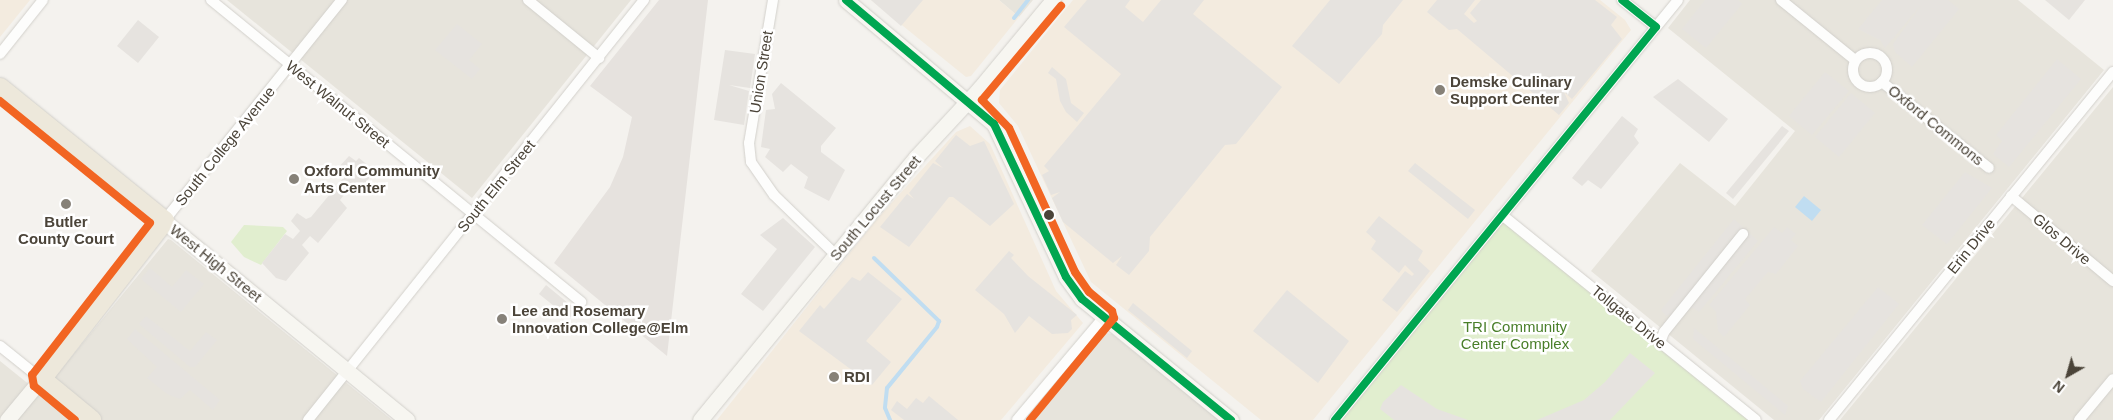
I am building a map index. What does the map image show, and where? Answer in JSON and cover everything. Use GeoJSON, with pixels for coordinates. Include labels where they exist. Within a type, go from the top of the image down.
{"type":"FeatureCollection","features":[{"type":"Feature","properties":{"kind":"highway","name":"West High Street"},"geometry":{"type":"LineString","coordinates":[[0,88],[164,221]]}},
{"type":"Feature","properties":{"kind":"highway"},"geometry":{"type":"LineString","coordinates":[[91,420],[41,379],[164,221]]}},
{"type":"Feature","properties":{"kind":"street"},"geometry":{"type":"LineString","coordinates":[[0,54],[44,0]]}},
{"type":"Feature","properties":{"kind":"street","name":"West Walnut Street"},"geometry":{"type":"LineString","coordinates":[[211,0],[581,302]]}},
{"type":"Feature","properties":{"kind":"street","name":"South College Avenue"},"geometry":{"type":"LineString","coordinates":[[164,221],[342,0]]}},
{"type":"Feature","properties":{"kind":"street"},"geometry":{"type":"LineString","coordinates":[[528,0],[599,58]]}},
{"type":"Feature","properties":{"kind":"street","name":"South Elm Street"},"geometry":{"type":"LineString","coordinates":[[308,420],[644,0]]}},
{"type":"Feature","properties":{"kind":"street","name":"Union Street"},"geometry":{"type":"LineString","coordinates":[[773,0],[749,144],[751,162],[764,182],[836,255]]}},
{"type":"Feature","properties":{"kind":"street"},"geometry":{"type":"LineString","coordinates":[[846,0],[969,100],[1000,133],[1066,277],[1082,299],[1231,420]]}},
{"type":"Feature","properties":{"kind":"street","name":"South Locust Street"},"geometry":{"type":"LineString","coordinates":[[700,420],[916,157],[969,100],[1053,0]]}},
{"type":"Feature","properties":{"kind":"street"},"geometry":{"type":"LineString","coordinates":[[1622,0],[1656,27]]}},
{"type":"Feature","properties":{"kind":"street"},"geometry":{"type":"LineString","coordinates":[[1335,420],[1678,0]]}},
{"type":"Feature","properties":{"kind":"street"},"geometry":{"type":"LineString","coordinates":[[1781,0],[1855,60]]}},
{"type":"Feature","properties":{"kind":"street","name":"Oxford Commons"},"geometry":{"type":"LineString","coordinates":[[1866,52],[1882,57],[1887,68],[1882,82],[1872,87],[1860,85],[1853,76],[1855,60],[1866,52]]}},
{"type":"Feature","properties":{"kind":"street","name":"Erin Drive"},"geometry":{"type":"LineString","coordinates":[[1829,420],[2113,72]]}},
{"type":"Feature","properties":{"kind":"street","name":"Oxford Commons"},"geometry":{"type":"LineString","coordinates":[[1882,82],[1990,168]]}},
{"type":"Feature","properties":{"kind":"street","name":"Glos Drive"},"geometry":{"type":"LineString","coordinates":[[2011,196],[2113,281]]}},
{"type":"Feature","properties":{"kind":"street","name":"Tollgate Drive"},"geometry":{"type":"LineString","coordinates":[[1502,215],[1756,420]]}},
{"type":"Feature","properties":{"kind":"street","name":"West High Street"},"geometry":{"type":"LineString","coordinates":[[164,221],[407,420]]}},
{"type":"Feature","properties":{"kind":"street"},"geometry":{"type":"LineString","coordinates":[[1660,343],[1664,332],[1743,234]]}},
{"type":"Feature","properties":{"kind":"street"},"geometry":{"type":"LineString","coordinates":[[1017,420],[1104,317]]}},
{"type":"Feature","properties":{"kind":"street"},"geometry":{"type":"LineString","coordinates":[[0,346],[41,379],[7,420]]}},
{"type":"Feature","properties":{"kind":"street"},"geometry":{"type":"LineString","coordinates":[[2079,420],[2113,379]]}},
{"type":"Feature","properties":{"kind":"shaded area"},"geometry":{"type":"Polygon","coordinates":[[[0,0],[30,0],[0,37],[0,0]]]}},
{"type":"Feature","properties":{"kind":"shaded area"},"geometry":{"type":"Polygon","coordinates":[[[227,0],[631,0],[472,198],[227,0]]]}},
{"type":"Feature","properties":{"kind":"shaded area"},"geometry":{"type":"Polygon","coordinates":[[[659,0],[708,0],[667,356],[554,263],[610,187],[623,157],[632,117],[590,86],[659,0]]]}},
{"type":"Feature","properties":{"kind":"shaded area"},"geometry":{"type":"Polygon","coordinates":[[[871,0],[999,0],[1019,17],[971,76],[966,77],[871,0]]]}},
{"type":"Feature","properties":{"kind":"shaded area"},"geometry":{"type":"Polygon","coordinates":[[[871,0],[923,0],[901,26],[871,0]]]}},
{"type":"Feature","properties":{"kind":"shaded area"},"geometry":{"type":"Polygon","coordinates":[[[999,0],[1033,0],[1019,17],[999,0]]]}},
{"type":"Feature","properties":{"kind":"shaded area"},"geometry":{"type":"Polygon","coordinates":[[[1073,0],[1600,0],[1625,20],[1631,30],[1313,420],[1261,420],[1091,282],[1018,126],[999,103],[1000,90],[1073,0]]]}},
{"type":"Feature","properties":{"kind":"shaded area"},"geometry":{"type":"Polygon","coordinates":[[[1087,0],[1130,0],[1125,7],[1143,22],[1161,0],[1204,0],[1193,14],[1282,87],[1236,144],[1225,145],[1150,237],[1149,251],[1129,275],[1116,265],[1122,256],[1113,263],[1063,222],[1052,198],[1060,192],[1051,195],[1042,175],[1049,171],[1044,166],[1121,74],[1064,27],[1087,0]]]}},
{"type":"Feature","properties":{"kind":"shaded area"},"geometry":{"type":"Polygon","coordinates":[[[1330,0],[1403,0],[1383,25],[1382,34],[1339,84],[1292,46],[1330,0]]]}},
{"type":"Feature","properties":{"kind":"shaded area"},"geometry":{"type":"Polygon","coordinates":[[[1437,0],[1475,0],[1464,14],[1474,23],[1477,21],[1470,13],[1481,0],[1595,0],[1617,17],[1611,25],[1622,39],[1572,99],[1564,92],[1569,103],[1559,115],[1457,29],[1449,30],[1427,12],[1437,0]]]}},
{"type":"Feature","properties":{"kind":"shaded area"},"geometry":{"type":"Polygon","coordinates":[[[1690,0],[2018,0],[2104,70],[1819,420],[1774,420],[1591,271],[1680,163],[1735,206],[1795,131],[1668,28],[1690,0]]]}},
{"type":"Feature","properties":{"kind":"shaded area"},"geometry":{"type":"Polygon","coordinates":[[[1705,0],[1738,0],[1742,4],[1706,48],[1682,29],[1705,0]]]}},
{"type":"Feature","properties":{"kind":"shaded area"},"geometry":{"type":"Polygon","coordinates":[[[1882,0],[1948,0],[1959,9],[1912,67],[1895,52],[1893,44],[1922,4],[1885,48],[1880,40],[1858,29],[1882,0]]]}},
{"type":"Feature","properties":{"kind":"shaded area"},"geometry":{"type":"Polygon","coordinates":[[[2045,0],[2085,0],[2069,20],[2045,0]]]}},
{"type":"Feature","properties":{"kind":"shaded area"},"geometry":{"type":"Polygon","coordinates":[[[138,20],[159,37],[138,63],[117,46],[138,20]]]}},
{"type":"Feature","properties":{"kind":"shaded area"},"geometry":{"type":"Polygon","coordinates":[[[457,24],[482,44],[469,60],[480,69],[472,79],[435,50],[457,24]]]}},
{"type":"Feature","properties":{"kind":"shaded area"},"geometry":{"type":"Polygon","coordinates":[[[725,50],[755,54],[750,88],[729,85],[749,91],[744,125],[714,120],[725,50]]]}},
{"type":"Feature","properties":{"kind":"shaded area"},"geometry":{"type":"Polygon","coordinates":[[[2057,59],[2081,79],[2009,167],[1993,154],[2002,141],[1996,135],[2057,59]]]}},
{"type":"Feature","properties":{"kind":"shaded area"},"geometry":{"type":"Polygon","coordinates":[[[1052,67],[1066,79],[1071,103],[1084,113],[1077,122],[1066,112],[1060,101],[1056,79],[1048,73],[1052,67]]]}},
{"type":"Feature","properties":{"kind":"shaded area"},"geometry":{"type":"Polygon","coordinates":[[[1825,72],[1849,91],[1812,135],[1789,116],[1825,72]]]}},
{"type":"Feature","properties":{"kind":"shaded area"},"geometry":{"type":"Polygon","coordinates":[[[1678,79],[1728,119],[1709,142],[1653,97],[1678,79]]]}},
{"type":"Feature","properties":{"kind":"shaded area"},"geometry":{"type":"Polygon","coordinates":[[[781,83],[836,128],[821,146],[821,152],[845,170],[829,201],[804,188],[808,177],[791,164],[783,172],[765,157],[770,149],[761,147],[766,110],[775,109],[772,94],[781,83]]]}},
{"type":"Feature","properties":{"kind":"shaded area"},"geometry":{"type":"Polygon","coordinates":[[[2113,87],[2113,420],[1840,420],[2113,87]]]}},
{"type":"Feature","properties":{"kind":"shaded area"},"geometry":{"type":"Polygon","coordinates":[[[1851,93],[1875,113],[1839,157],[1815,137],[1851,93]]]}},
{"type":"Feature","properties":{"kind":"shaded area"},"geometry":{"type":"Polygon","coordinates":[[[1622,116],[1638,129],[1634,136],[1639,143],[1601,189],[1588,180],[1582,186],[1572,178],[1622,116]]]}},
{"type":"Feature","properties":{"kind":"shaded area"},"geometry":{"type":"Polygon","coordinates":[[[970,126],[990,144],[1056,291],[1083,323],[1001,420],[717,420],[876,220],[956,132],[970,126]]]}},
{"type":"Feature","properties":{"kind":"shaded area"},"geometry":{"type":"Polygon","coordinates":[[[1782,126],[1789,131],[1733,199],[1726,193],[1782,126]]]}},
{"type":"Feature","properties":{"kind":"shaded area"},"geometry":{"type":"Polygon","coordinates":[[[956,135],[970,146],[984,141],[1014,204],[990,226],[953,197],[949,197],[909,247],[880,227],[907,194],[914,199],[909,193],[933,163],[943,168],[935,161],[956,135]]]}},
{"type":"Feature","properties":{"kind":"shaded area"},"geometry":{"type":"Polygon","coordinates":[[[349,156],[356,161],[359,158],[375,171],[362,187],[353,183],[340,200],[347,208],[318,243],[310,236],[302,245],[309,253],[286,281],[276,278],[262,263],[285,234],[293,239],[300,231],[291,221],[297,213],[306,219],[311,217],[345,176],[338,168],[349,156]]]}},
{"type":"Feature","properties":{"kind":"shaded area"},"geometry":{"type":"Polygon","coordinates":[[[1415,163],[1475,210],[1468,219],[1408,171],[1415,163]]]}},
{"type":"Feature","properties":{"kind":"shaded area"},"geometry":{"type":"Polygon","coordinates":[[[1965,172],[1992,188],[1947,244],[1922,225],[1965,172]]]}},
{"type":"Feature","properties":{"kind":"shaded area"},"geometry":{"type":"Polygon","coordinates":[[[1379,216],[1423,251],[1418,260],[1430,271],[1397,312],[1382,300],[1405,271],[1412,276],[1414,274],[1405,265],[1399,273],[1371,249],[1376,241],[1366,232],[1379,216]]]}},
{"type":"Feature","properties":{"kind":"shaded area"},"geometry":{"type":"Polygon","coordinates":[[[783,218],[815,247],[763,311],[741,294],[777,249],[760,235],[783,218]]]}},
{"type":"Feature","properties":{"kind":"shaded area"},"geometry":{"type":"Polygon","coordinates":[[[1734,219],[1758,241],[1699,312],[1693,308],[1666,316],[1661,310],[1734,219]]]}},
{"type":"Feature","properties":{"kind":"shaded area"},"geometry":{"type":"Polygon","coordinates":[[[1774,227],[1782,233],[1787,227],[1796,234],[1791,240],[1798,246],[1776,274],[1768,272],[1745,299],[1750,305],[1724,337],[1718,331],[1716,312],[1709,305],[1774,227]]]}},
{"type":"Feature","properties":{"kind":"shaded area"},"geometry":{"type":"Polygon","coordinates":[[[168,239],[392,420],[0,420],[0,361],[41,394],[168,239]]]}},
{"type":"Feature","properties":{"kind":"shaded area"},"geometry":{"type":"Polygon","coordinates":[[[1009,251],[1014,255],[1011,258],[1028,276],[1077,315],[1071,320],[1072,329],[1068,333],[1052,334],[1029,316],[1015,333],[1004,314],[975,290],[1009,251]]]}},
{"type":"Feature","properties":{"kind":"shaded area"},"geometry":{"type":"Polygon","coordinates":[[[150,268],[172,287],[186,270],[204,284],[181,312],[141,279],[150,268]]]}},
{"type":"Feature","properties":{"kind":"shaded area"},"geometry":{"type":"Polygon","coordinates":[[[868,272],[902,299],[866,341],[891,362],[872,385],[799,331],[820,305],[824,309],[852,277],[860,281],[868,272]]]}},
{"type":"Feature","properties":{"kind":"shaded area"},"geometry":{"type":"Polygon","coordinates":[[[546,285],[579,312],[569,318],[539,294],[546,285]]]}},
{"type":"Feature","properties":{"kind":"shaded area"},"geometry":{"type":"Polygon","coordinates":[[[1878,287],[1899,304],[1821,402],[1803,389],[1800,381],[1878,287]]]}},
{"type":"Feature","properties":{"kind":"shaded area"},"geometry":{"type":"Polygon","coordinates":[[[1287,290],[1349,341],[1318,383],[1253,331],[1287,290]]]}},
{"type":"Feature","properties":{"kind":"shaded area"},"geometry":{"type":"Polygon","coordinates":[[[1133,303],[1192,351],[1187,358],[1128,310],[1133,303]]]}},
{"type":"Feature","properties":{"kind":"shaded area"},"geometry":{"type":"Polygon","coordinates":[[[146,316],[190,351],[206,332],[217,340],[195,367],[190,367],[139,324],[146,316]]]}},
{"type":"Feature","properties":{"kind":"shaded area"},"geometry":{"type":"Polygon","coordinates":[[[1694,328],[1788,406],[1785,415],[1693,339],[1694,328]]]}},
{"type":"Feature","properties":{"kind":"shaded area"},"geometry":{"type":"Polygon","coordinates":[[[135,329],[220,400],[213,410],[190,390],[180,399],[167,394],[147,378],[157,367],[127,339],[135,329]]]}},
{"type":"Feature","properties":{"kind":"shaded area"},"geometry":{"type":"Polygon","coordinates":[[[1107,333],[1112,334],[1219,420],[1026,420],[1097,337],[1107,333]]]}},
{"type":"Feature","properties":{"kind":"shaded area"},"geometry":{"type":"Polygon","coordinates":[[[1630,353],[1655,373],[1610,420],[1537,420],[1584,400],[1605,382],[1630,353]]]}},
{"type":"Feature","properties":{"kind":"shaded area"},"geometry":{"type":"Polygon","coordinates":[[[1401,385],[1437,409],[1468,420],[1394,420],[1380,409],[1383,402],[1401,385]]]}},
{"type":"Feature","properties":{"kind":"shaded area"},"geometry":{"type":"Polygon","coordinates":[[[929,396],[958,420],[904,420],[891,410],[897,401],[907,409],[916,398],[923,403],[929,396]]]}},
{"type":"Feature","properties":{"kind":"green space","name":"TRI Community Center Complex"},"geometry":{"type":"Polygon","coordinates":[[[1502,215],[1756,420],[1335,420],[1502,215]]]}},
{"type":"Feature","properties":{"kind":"green space"},"geometry":{"type":"Polygon","coordinates":[[[244,225],[283,227],[287,231],[261,265],[244,257],[231,242],[244,225]]]}},
{"type":"Feature","properties":{"kind":"water"},"geometry":{"type":"Polygon","coordinates":[[[1804,196],[1821,210],[1812,221],[1795,207],[1804,196]]]}},
{"type":"Feature","properties":{"kind":"waterway"},"geometry":{"type":"LineString","coordinates":[[1014,18],[1028,0]]}},
{"type":"Feature","properties":{"kind":"waterway"},"geometry":{"type":"LineString","coordinates":[[874,258],[939,321],[937,327],[887,388],[885,408],[890,420]]}},
{"type":"Feature","properties":{"kind":"transit line"},"geometry":{"type":"LineString","coordinates":[[846,0],[994,124],[1066,277],[1082,299],[1231,420]]}},
{"type":"Feature","properties":{"kind":"transit line"},"geometry":{"type":"LineString","coordinates":[[1335,420],[1656,27],[1622,0]]}},
{"type":"Feature","properties":{"kind":"transit line"},"geometry":{"type":"LineString","coordinates":[[1030,420],[1114,318],[1112,311],[1089,292],[1075,272],[1009,128],[982,100],[1061,6]]}},
{"type":"Feature","properties":{"kind":"transit line"},"geometry":{"type":"LineString","coordinates":[[0,101],[150,223],[32,375],[34,386],[75,420]]}},
{"type":"Feature","properties":{"kind":"place","name":"Demske Culinary Support Center"},"geometry":{"type":"Point","coordinates":[1440,90]}},
{"type":"Feature","properties":{"kind":"place","name":"Oxford Community Arts Center"},"geometry":{"type":"Point","coordinates":[294,179]}},
{"type":"Feature","properties":{"kind":"place","name":"Butler County Court"},"geometry":{"type":"Point","coordinates":[66,204]}},
{"type":"Feature","properties":{"kind":"place","name":"Lee and Rosemary Innovation College@Elm"},"geometry":{"type":"Point","coordinates":[502,319]}},
{"type":"Feature","properties":{"kind":"place","name":"RDI"},"geometry":{"type":"Point","coordinates":[834,377]}}]}
